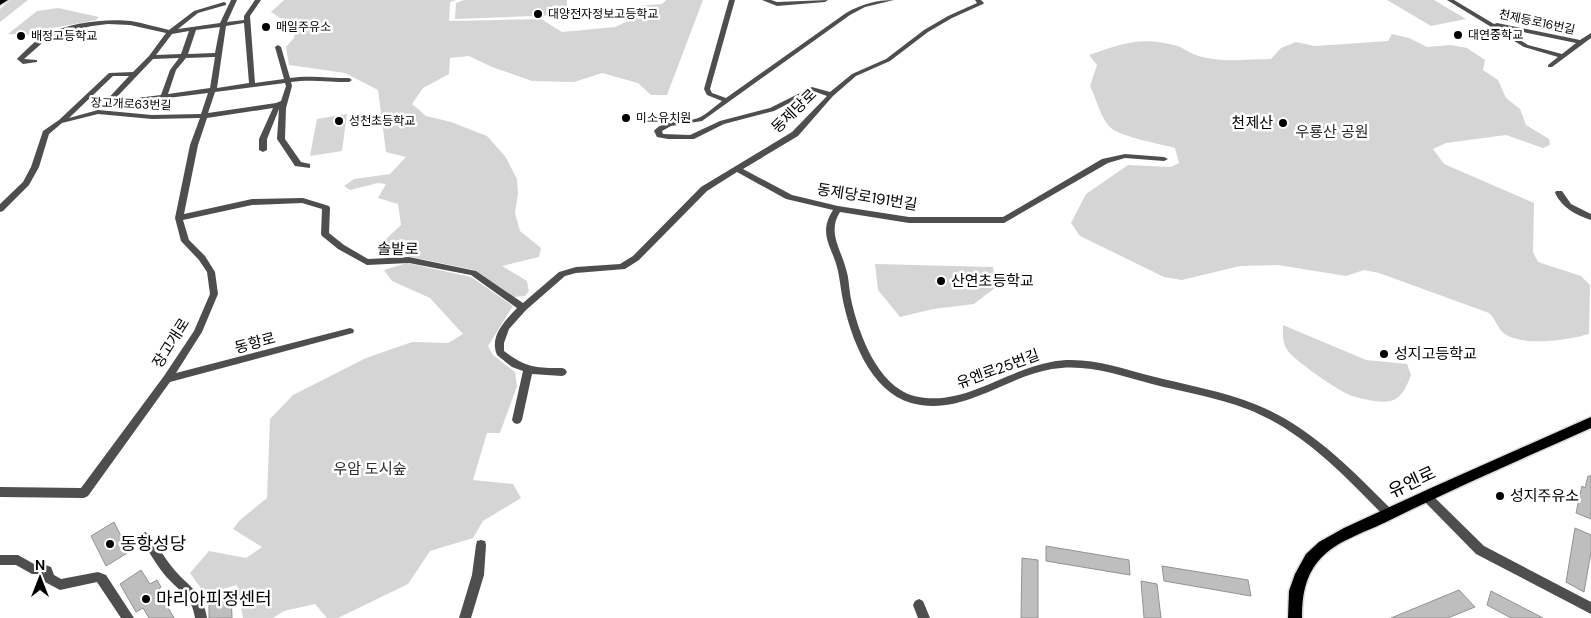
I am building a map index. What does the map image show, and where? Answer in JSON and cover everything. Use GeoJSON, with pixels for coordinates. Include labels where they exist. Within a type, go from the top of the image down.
{"type":"FeatureCollection","features":[{"type":"Feature","properties":{"kind":"main road"},"geometry":{"type":"LineString","coordinates":[[0,3],[4,0]]}},
{"type":"Feature","properties":{"kind":"main road","name":"유엔로"},"geometry":{"type":"LineString","coordinates":[[1295,618],[1294,598],[1302,572],[1318,552],[1342,537],[1426,496],[1591,422]]}},
{"type":"Feature","properties":{"kind":"street","name":"장고개로"},"geometry":{"type":"LineString","coordinates":[[0,492],[84,493],[198,332],[214,294],[211,272],[202,258],[185,241],[179,218],[187,172],[213,89],[225,4],[234,0]]}},
{"type":"Feature","properties":{"kind":"street"},"geometry":{"type":"LineString","coordinates":[[252,85],[247,16],[258,0]]}},
{"type":"Feature","properties":{"kind":"street"},"geometry":{"type":"LineString","coordinates":[[725,100],[709,94],[707,90],[732,0]]}},
{"type":"Feature","properties":{"kind":"street"},"geometry":{"type":"LineString","coordinates":[[765,0],[777,4],[825,0]]}},
{"type":"Feature","properties":{"kind":"street","name":"동제당로"},"geometry":{"type":"LineString","coordinates":[[562,372],[528,371],[515,366],[500,353],[499,343],[505,327],[523,308],[562,274],[576,270],[622,267],[636,258],[704,189],[795,134],[831,95],[812,89],[772,110],[722,122],[690,137],[668,138],[660,135],[658,131],[660,127],[671,123],[688,124],[700,120],[712,113],[725,100],[848,14],[864,6],[891,0]]}},
{"type":"Feature","properties":{"kind":"street"},"geometry":{"type":"LineString","coordinates":[[831,95],[854,75],[888,60],[926,31],[950,17],[981,3],[978,0]]}},
{"type":"Feature","properties":{"kind":"street","name":"천제등로16번길"},"geometry":{"type":"LineString","coordinates":[[1450,0],[1526,46],[1563,56]]}},
{"type":"Feature","properties":{"kind":"street"},"geometry":{"type":"LineString","coordinates":[[98,112],[151,57],[170,32],[196,12],[225,4]]}},
{"type":"Feature","properties":{"kind":"street"},"geometry":{"type":"LineString","coordinates":[[35,61],[22,62],[20,59],[47,36],[62,30],[92,24],[118,22],[170,32],[247,21]]}},
{"type":"Feature","properties":{"kind":"street","name":"천제등로16번길"},"geometry":{"type":"LineString","coordinates":[[1490,23],[1580,42]]}},
{"type":"Feature","properties":{"kind":"street"},"geometry":{"type":"LineString","coordinates":[[164,96],[174,70],[184,56],[193,29]]}},
{"type":"Feature","properties":{"kind":"street","name":"천제등로16번길"},"geometry":{"type":"LineString","coordinates":[[1550,66],[1591,35]]}},
{"type":"Feature","properties":{"kind":"street"},"geometry":{"type":"LineString","coordinates":[[264,150],[263,139],[289,86],[278,47]]}},
{"type":"Feature","properties":{"kind":"street"},"geometry":{"type":"LineString","coordinates":[[151,57],[217,55]]}},
{"type":"Feature","properties":{"kind":"street"},"geometry":{"type":"LineString","coordinates":[[84,99],[111,74],[134,74]]}},
{"type":"Feature","properties":{"kind":"street"},"geometry":{"type":"LineString","coordinates":[[106,104],[306,78],[349,80]]}},
{"type":"Feature","properties":{"kind":"street","name":"장고개로63번길"},"geometry":{"type":"LineString","coordinates":[[0,209],[26,183],[36,167],[46,134],[84,99]]}},
{"type":"Feature","properties":{"kind":"street"},"geometry":{"type":"LineString","coordinates":[[204,116],[281,103]]}},
{"type":"Feature","properties":{"kind":"street"},"geometry":{"type":"LineString","coordinates":[[281,103],[281,138],[298,164],[307,166]]}},
{"type":"Feature","properties":{"kind":"street","name":"장고개로63번길"},"geometry":{"type":"LineString","coordinates":[[60,122],[98,112],[152,117],[204,116]]}},
{"type":"Feature","properties":{"kind":"street","name":"동제당로191번길"},"geometry":{"type":"LineString","coordinates":[[737,169],[789,197],[838,209],[909,220],[1004,220],[1105,162],[1125,156],[1164,159]]}},
{"type":"Feature","properties":{"kind":"street"},"geometry":{"type":"LineString","coordinates":[[1559,193],[1562,202],[1566,206],[1591,217]]}},
{"type":"Feature","properties":{"kind":"street","name":"솔밭로"},"geometry":{"type":"LineString","coordinates":[[179,218],[252,202],[302,200],[326,208],[325,234],[341,247],[367,262],[409,260],[473,273],[523,308]]}},
{"type":"Feature","properties":{"kind":"street","name":"유엔로25번길"},"geometry":{"type":"LineString","coordinates":[[838,209],[832,217],[830,231],[832,245],[841,268],[852,316],[874,369],[884,382],[897,391],[911,398],[946,402],[964,398],[1028,372],[1051,366],[1073,363],[1122,372],[1263,411],[1303,435],[1345,469],[1389,514]]}},
{"type":"Feature","properties":{"kind":"street","name":"동항로"},"geometry":{"type":"LineString","coordinates":[[166,379],[350,331]]}},
{"type":"Feature","properties":{"kind":"street"},"geometry":{"type":"LineString","coordinates":[[517,420],[528,371]]}},
{"type":"Feature","properties":{"kind":"street"},"geometry":{"type":"LineString","coordinates":[[1426,496],[1480,550],[1591,608]]}},
{"type":"Feature","properties":{"kind":"street"},"geometry":{"type":"LineString","coordinates":[[145,536],[170,572],[188,587],[201,607],[201,618]]}},
{"type":"Feature","properties":{"kind":"street"},"geometry":{"type":"LineString","coordinates":[[465,618],[478,575],[481,545]]}},
{"type":"Feature","properties":{"kind":"street"},"geometry":{"type":"LineString","coordinates":[[0,560],[18,560],[32,569],[43,569],[47,571],[49,578],[60,585],[98,577],[102,579],[128,618]]}},
{"type":"Feature","properties":{"kind":"street"},"geometry":{"type":"LineString","coordinates":[[919,605],[924,618]]}},
{"type":"Feature","properties":{"kind":"green space"},"geometry":{"type":"Polygon","coordinates":[[[10,0],[28,0],[0,22],[0,9],[10,0]]]}},
{"type":"Feature","properties":{"kind":"green space"},"geometry":{"type":"Polygon","coordinates":[[[284,0],[456,0],[450,2],[449,21],[541,19],[562,32],[615,27],[628,21],[637,6],[662,4],[666,0],[703,0],[667,95],[651,95],[638,83],[602,73],[574,82],[532,81],[492,67],[469,56],[450,58],[449,74],[423,88],[412,104],[426,116],[451,122],[487,136],[505,156],[517,179],[518,193],[515,213],[520,231],[541,248],[539,257],[502,266],[527,281],[529,291],[525,296],[514,297],[474,270],[393,253],[385,240],[401,225],[398,204],[378,198],[386,184],[378,183],[350,190],[344,186],[354,179],[390,174],[406,157],[386,152],[378,90],[345,73],[289,65],[286,47],[294,38],[296,28],[271,12],[284,0]]]}},
{"type":"Feature","properties":{"kind":"green space"},"geometry":{"type":"Polygon","coordinates":[[[464,0],[567,0],[567,8],[563,8],[562,13],[559,15],[455,19],[456,3],[464,0]]]}},
{"type":"Feature","properties":{"kind":"green space"},"geometry":{"type":"Polygon","coordinates":[[[1387,0],[1434,0],[1466,19],[1431,26],[1387,0]]]}},
{"type":"Feature","properties":{"kind":"green space"},"geometry":{"type":"Polygon","coordinates":[[[58,8],[99,17],[96,20],[37,31],[30,35],[8,34],[37,11],[58,8]]]}},
{"type":"Feature","properties":{"kind":"green space","name":"우룡산 공원"},"geometry":{"type":"Polygon","coordinates":[[[1392,34],[1409,38],[1427,47],[1451,45],[1467,48],[1485,60],[1483,70],[1498,80],[1506,98],[1520,109],[1526,125],[1549,139],[1550,145],[1543,148],[1506,135],[1446,143],[1433,149],[1444,164],[1534,203],[1533,252],[1538,262],[1581,276],[1590,285],[1589,334],[1546,341],[1513,338],[1503,332],[1489,313],[1379,273],[1364,270],[1346,276],[1278,265],[1240,266],[1182,280],[1164,277],[1080,236],[1071,223],[1086,194],[1128,165],[1171,167],[1179,163],[1175,148],[1123,134],[1107,124],[1090,86],[1097,65],[1089,55],[1123,44],[1143,41],[1178,46],[1193,54],[1207,58],[1225,60],[1271,59],[1281,48],[1296,42],[1315,46],[1388,41],[1392,34]]]}},
{"type":"Feature","properties":{"kind":"green space"},"geometry":{"type":"Polygon","coordinates":[[[347,114],[342,151],[310,156],[317,119],[347,114]]]}},
{"type":"Feature","properties":{"kind":"green space","name":"우암 도시숲"},"geometry":{"type":"Polygon","coordinates":[[[407,263],[471,277],[513,306],[488,346],[493,355],[515,372],[517,386],[500,433],[487,433],[473,480],[513,484],[521,498],[483,521],[473,538],[430,551],[408,584],[338,618],[327,618],[315,604],[284,611],[273,618],[243,618],[237,585],[205,594],[190,573],[209,551],[246,558],[262,547],[233,529],[240,520],[267,498],[270,419],[293,395],[366,358],[412,342],[448,343],[463,334],[430,298],[392,281],[384,270],[407,263]]]}},
{"type":"Feature","properties":{"kind":"green space"},"geometry":{"type":"Polygon","coordinates":[[[875,264],[993,267],[996,287],[974,304],[933,309],[900,317],[878,290],[875,264]]]}},
{"type":"Feature","properties":{"kind":"green space"},"geometry":{"type":"Polygon","coordinates":[[[1283,325],[1366,360],[1407,364],[1411,375],[1404,391],[1393,400],[1381,402],[1352,396],[1338,389],[1292,356],[1285,345],[1283,325]]]}},
{"type":"Feature","properties":{"kind":"building"},"geometry":{"type":"Polygon","coordinates":[[[1588,476],[1591,476],[1591,519],[1576,513],[1582,486],[1585,488],[1588,476]]]}},
{"type":"Feature","properties":{"kind":"building","name":"동항성당"},"geometry":{"type":"Polygon","coordinates":[[[114,522],[129,552],[106,566],[91,536],[114,522]]]}},
{"type":"Feature","properties":{"kind":"building"},"geometry":{"type":"Polygon","coordinates":[[[1575,528],[1591,535],[1591,552],[1584,592],[1566,582],[1575,528]]]}},
{"type":"Feature","properties":{"kind":"building"},"geometry":{"type":"Polygon","coordinates":[[[1046,546],[1129,560],[1130,575],[1046,561],[1046,546]]]}},
{"type":"Feature","properties":{"kind":"building"},"geometry":{"type":"Polygon","coordinates":[[[1022,558],[1038,560],[1038,618],[1021,618],[1022,558]]]}},
{"type":"Feature","properties":{"kind":"building"},"geometry":{"type":"Polygon","coordinates":[[[1162,566],[1248,580],[1251,596],[1164,581],[1162,566]]]}},
{"type":"Feature","properties":{"kind":"building","name":"마리아피정센터"},"geometry":{"type":"Polygon","coordinates":[[[141,570],[150,584],[157,580],[161,587],[158,590],[174,618],[149,618],[143,608],[136,612],[120,584],[141,570]]]}},
{"type":"Feature","properties":{"kind":"building"},"geometry":{"type":"Polygon","coordinates":[[[1141,581],[1157,584],[1161,618],[1144,618],[1141,581]]]}},
{"type":"Feature","properties":{"kind":"building"},"geometry":{"type":"Polygon","coordinates":[[[231,590],[232,618],[209,618],[209,603],[216,600],[216,596],[231,590]]]}},
{"type":"Feature","properties":{"kind":"building"},"geometry":{"type":"Polygon","coordinates":[[[1459,590],[1475,607],[1448,618],[1391,618],[1459,590]]]}},
{"type":"Feature","properties":{"kind":"building"},"geometry":{"type":"Polygon","coordinates":[[[1491,591],[1543,618],[1511,618],[1487,605],[1491,591]]]}},
{"type":"Feature","properties":{"kind":"place","name":"대양전자정보고등학교"},"geometry":{"type":"Point","coordinates":[538,14]}},
{"type":"Feature","properties":{"kind":"place","name":"매일주유소"},"geometry":{"type":"Point","coordinates":[266,27]}},
{"type":"Feature","properties":{"kind":"place","name":"대연중학교"},"geometry":{"type":"Point","coordinates":[1458,35]}},
{"type":"Feature","properties":{"kind":"place","name":"배정고등학교"},"geometry":{"type":"Point","coordinates":[21,36]}},
{"type":"Feature","properties":{"kind":"place","name":"미소유치원"},"geometry":{"type":"Point","coordinates":[626,118]}},
{"type":"Feature","properties":{"kind":"place","name":"성천초등학교"},"geometry":{"type":"Point","coordinates":[339,121]}},
{"type":"Feature","properties":{"kind":"place","name":"천제산"},"geometry":{"type":"Point","coordinates":[1283,123]}},
{"type":"Feature","properties":{"kind":"place","name":"산연초등학교"},"geometry":{"type":"Point","coordinates":[941,281]}},
{"type":"Feature","properties":{"kind":"place","name":"성지고등학교"},"geometry":{"type":"Point","coordinates":[1384,354]}},
{"type":"Feature","properties":{"kind":"place","name":"성지주유소"},"geometry":{"type":"Point","coordinates":[1500,496]}},
{"type":"Feature","properties":{"kind":"place","name":"동항성당"},"geometry":{"type":"Point","coordinates":[110,544]}},
{"type":"Feature","properties":{"kind":"place","name":"마리아피정센터"},"geometry":{"type":"Point","coordinates":[146,599]}}]}
